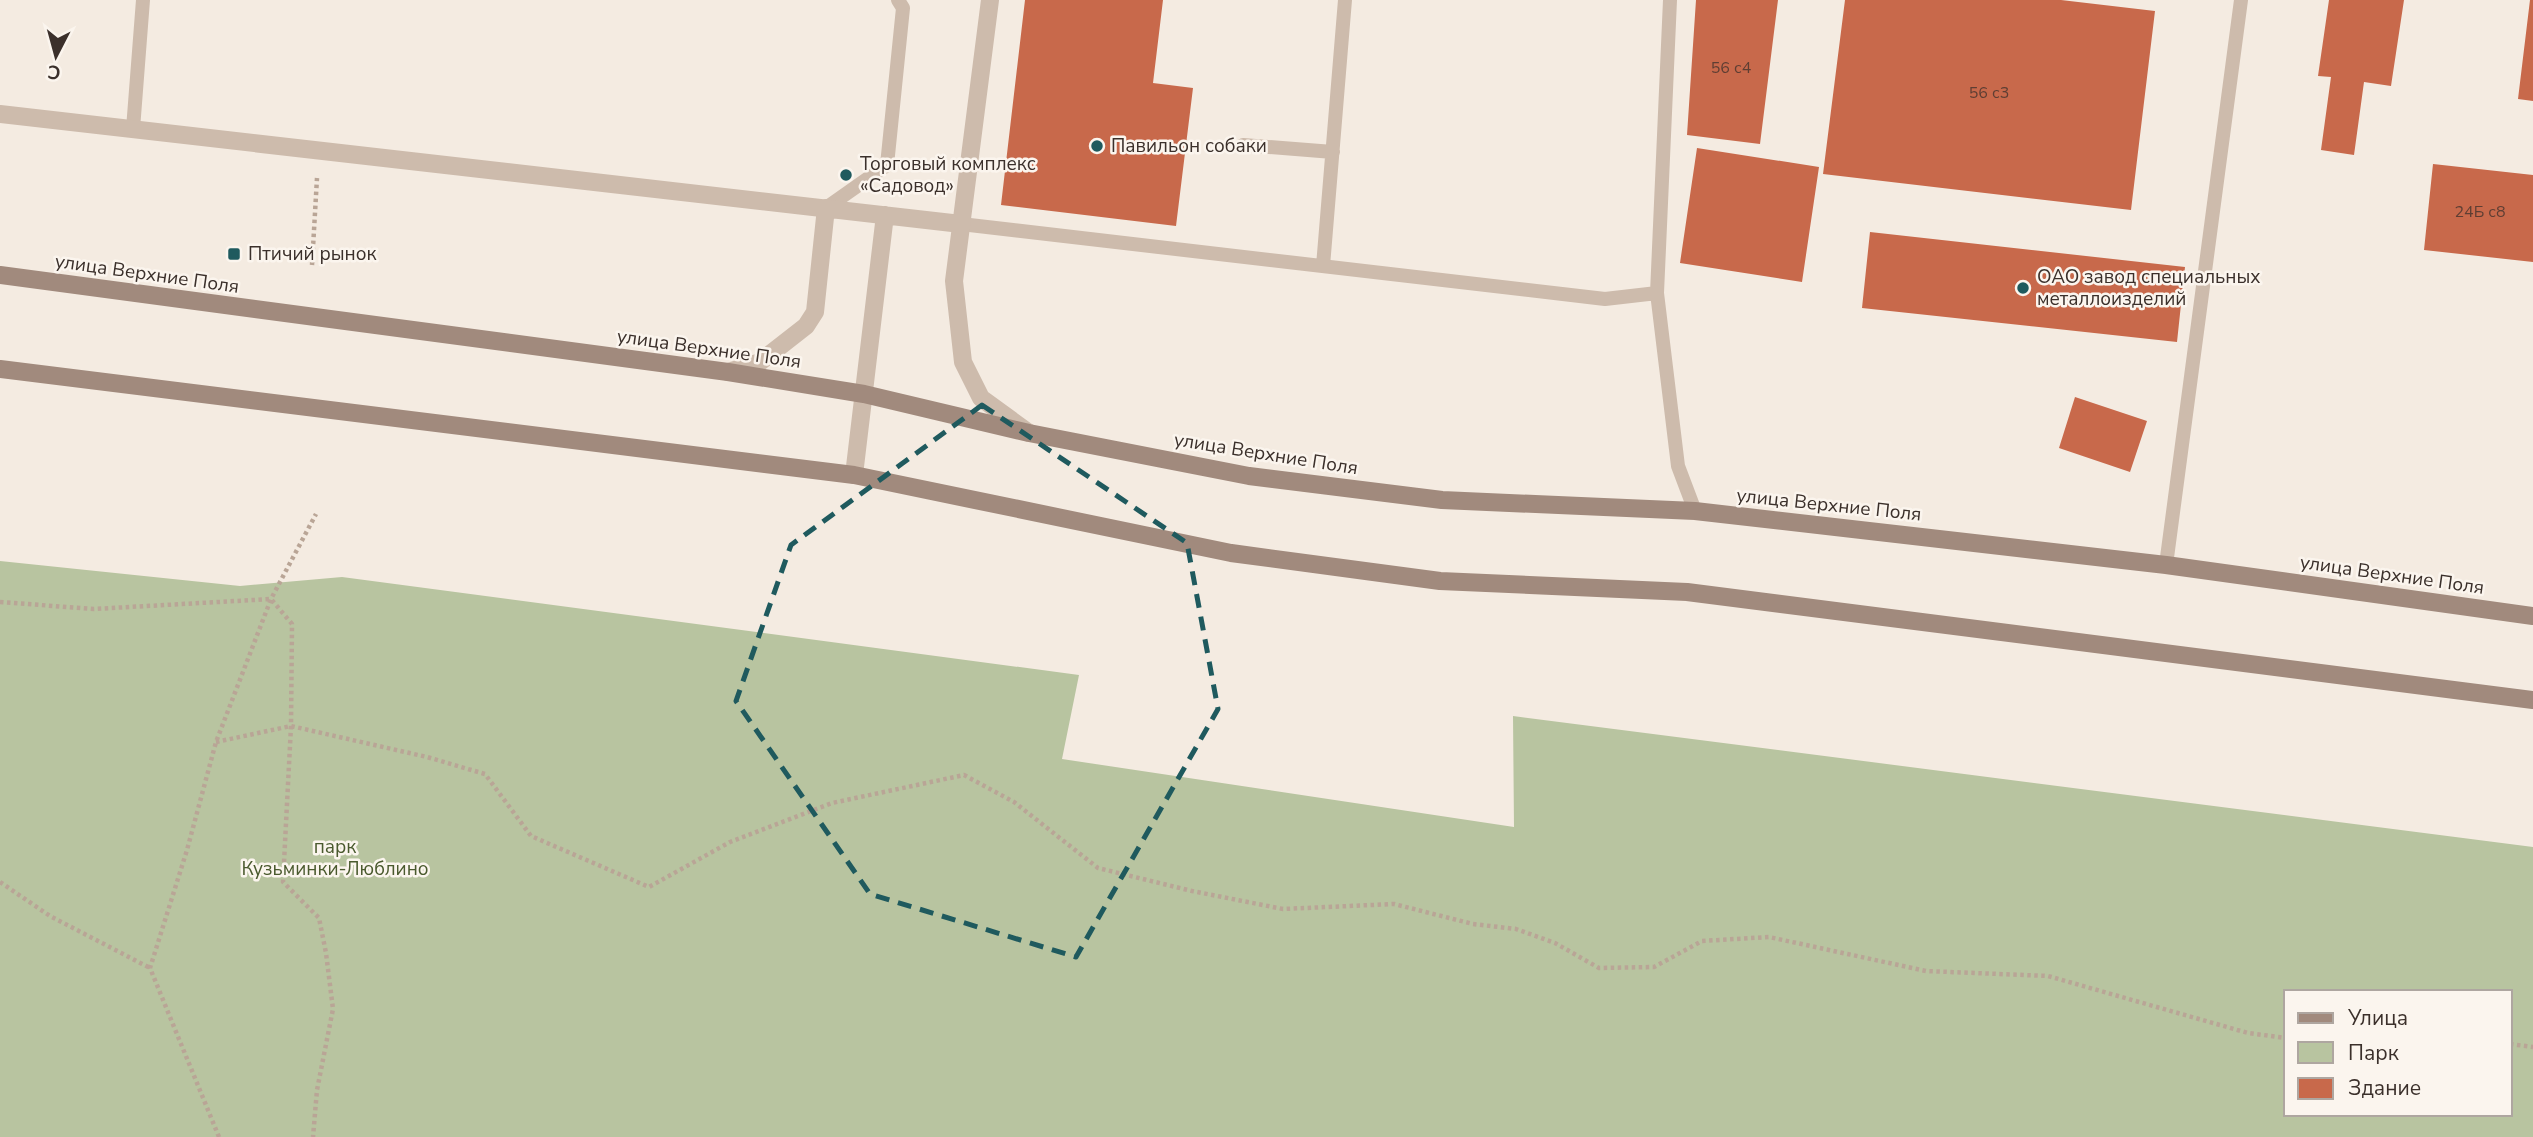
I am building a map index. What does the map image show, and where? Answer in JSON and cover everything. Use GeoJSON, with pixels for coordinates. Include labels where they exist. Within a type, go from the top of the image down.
{"type":"FeatureCollection","features":[{"type":"Feature","properties":{"kind":"main road","name":"улица Верхние Поля"},"geometry":{"type":"LineString","coordinates":[[0,275],[728,372],[864,394],[1029,433],[1249,475],[1442,500],[1695,511],[2166,565],[2533,617]]}},
{"type":"Feature","properties":{"kind":"main road"},"geometry":{"type":"LineString","coordinates":[[0,369],[854,475],[1231,553],[1440,581],[1687,592],[2533,701]]}},
{"type":"Feature","properties":{"kind":"street"},"geometry":{"type":"LineString","coordinates":[[990,0],[954,281],[963,362],[981,398],[1029,433]]}},
{"type":"Feature","properties":{"kind":"street"},"geometry":{"type":"LineString","coordinates":[[0,114],[961,224]]}},
{"type":"Feature","properties":{"kind":"street"},"geometry":{"type":"LineString","coordinates":[[728,372],[760,362],[807,326],[815,312],[826,208]]}},
{"type":"Feature","properties":{"kind":"street"},"geometry":{"type":"LineString","coordinates":[[854,475],[885,215]]}},
{"type":"Feature","properties":{"kind":"lane"},"geometry":{"type":"LineString","coordinates":[[132,129],[143,0]]}},
{"type":"Feature","properties":{"kind":"lane"},"geometry":{"type":"LineString","coordinates":[[826,208],[887,165],[903,8],[898,0]]}},
{"type":"Feature","properties":{"kind":"lane"},"geometry":{"type":"LineString","coordinates":[[1323,266],[1345,0]]}},
{"type":"Feature","properties":{"kind":"lane"},"geometry":{"type":"LineString","coordinates":[[1670,0],[1657,293],[1678,466],[1695,511]]}},
{"type":"Feature","properties":{"kind":"lane"},"geometry":{"type":"LineString","coordinates":[[2166,565],[2241,0]]}},
{"type":"Feature","properties":{"kind":"lane"},"geometry":{"type":"LineString","coordinates":[[1243,145],[1333,152]]}},
{"type":"Feature","properties":{"kind":"lane"},"geometry":{"type":"LineString","coordinates":[[961,224],[1605,299],[1657,293]]}},
{"type":"Feature","properties":{"kind":"path"},"geometry":{"type":"LineString","coordinates":[[312,265],[319,150]]}},
{"type":"Feature","properties":{"kind":"path"},"geometry":{"type":"LineString","coordinates":[[219,1137],[150,968],[187,850],[216,743],[271,598],[316,514]]}},
{"type":"Feature","properties":{"kind":"path"},"geometry":{"type":"LineString","coordinates":[[0,603],[94,609],[271,598]]}},
{"type":"Feature","properties":{"kind":"path"},"geometry":{"type":"LineString","coordinates":[[271,598],[292,624],[291,726],[283,881],[319,918],[333,1009],[317,1090],[313,1137]]}},
{"type":"Feature","properties":{"kind":"path"},"geometry":{"type":"LineString","coordinates":[[216,743],[291,726],[427,757],[485,774],[531,836],[649,887],[730,842],[832,803],[964,775],[1014,802],[1098,868],[1192,891],[1283,909],[1394,904],[1473,924],[1516,929],[1555,943],[1599,968],[1654,967],[1702,941],[1769,937],[1926,971],[2048,976],[2248,1033],[2284,1038]]}},
{"type":"Feature","properties":{"kind":"path"},"geometry":{"type":"LineString","coordinates":[[0,882],[50,916],[150,968]]}},
{"type":"Feature","properties":{"kind":"path"},"geometry":{"type":"LineString","coordinates":[[2512,1044],[2533,1047]]}},
{"type":"Feature","properties":{"kind":"highlighted area"},"geometry":{"type":"Polygon","coordinates":[[[982,405],[1187,543],[1218,709],[1076,957],[870,894],[736,701],[791,545],[982,405]]]}},
{"type":"Feature","properties":{"kind":"green space","name":"парк Кузьминки-Люблино"},"geometry":{"type":"Polygon","coordinates":[[[0,561],[240,586],[342,577],[1079,675],[1062,759],[1514,827],[1513,716],[2533,847],[2533,1137],[0,1137],[0,561]]]}},
{"type":"Feature","properties":{"kind":"building","name":"Павильон собаки"},"geometry":{"type":"Polygon","coordinates":[[[1025,0],[1163,0],[1153,83],[1193,88],[1176,226],[1001,205],[1025,0]]]}},
{"type":"Feature","properties":{"kind":"building"},"geometry":{"type":"Polygon","coordinates":[[[1696,0],[1778,0],[1760,144],[1687,135],[1696,0]]]}},
{"type":"Feature","properties":{"kind":"building"},"geometry":{"type":"Polygon","coordinates":[[[1845,0],[2061,0],[2155,11],[2131,210],[1823,174],[1845,0]]]}},
{"type":"Feature","properties":{"kind":"building"},"geometry":{"type":"Polygon","coordinates":[[[2329,0],[2404,0],[2391,86],[2364,82],[2354,155],[2321,150],[2331,77],[2318,76],[2329,0]]]}},
{"type":"Feature","properties":{"kind":"building"},"geometry":{"type":"Polygon","coordinates":[[[2530,0],[2533,0],[2533,101],[2518,99],[2530,0]]]}},
{"type":"Feature","properties":{"kind":"building"},"geometry":{"type":"Polygon","coordinates":[[[1697,148],[1819,167],[1802,282],[1680,263],[1697,148]]]}},
{"type":"Feature","properties":{"kind":"building"},"geometry":{"type":"Polygon","coordinates":[[[2433,164],[2533,175],[2533,262],[2424,250],[2433,164]]]}},
{"type":"Feature","properties":{"kind":"building","name":"ОАО завод специальных металлоизделий"},"geometry":{"type":"Polygon","coordinates":[[[1870,232],[2185,267],[2177,342],[1862,308],[1870,232]]]}},
{"type":"Feature","properties":{"kind":"building"},"geometry":{"type":"Polygon","coordinates":[[[2075,397],[2147,421],[2130,472],[2059,448],[2075,397]]]}},
{"type":"Feature","properties":{"kind":"place","name":"Павильон собаки"},"geometry":{"type":"Point","coordinates":[1097,146]}},
{"type":"Feature","properties":{"kind":"place","name":"Торговый комплекс «Садовод»"},"geometry":{"type":"Point","coordinates":[846,175]}},
{"type":"Feature","properties":{"kind":"place","name":"Птичий рынок"},"geometry":{"type":"Point","coordinates":[234,254]}},
{"type":"Feature","properties":{"kind":"place","name":"ОАО завод специальных металлоизделий"},"geometry":{"type":"Point","coordinates":[2023,288]}}]}
